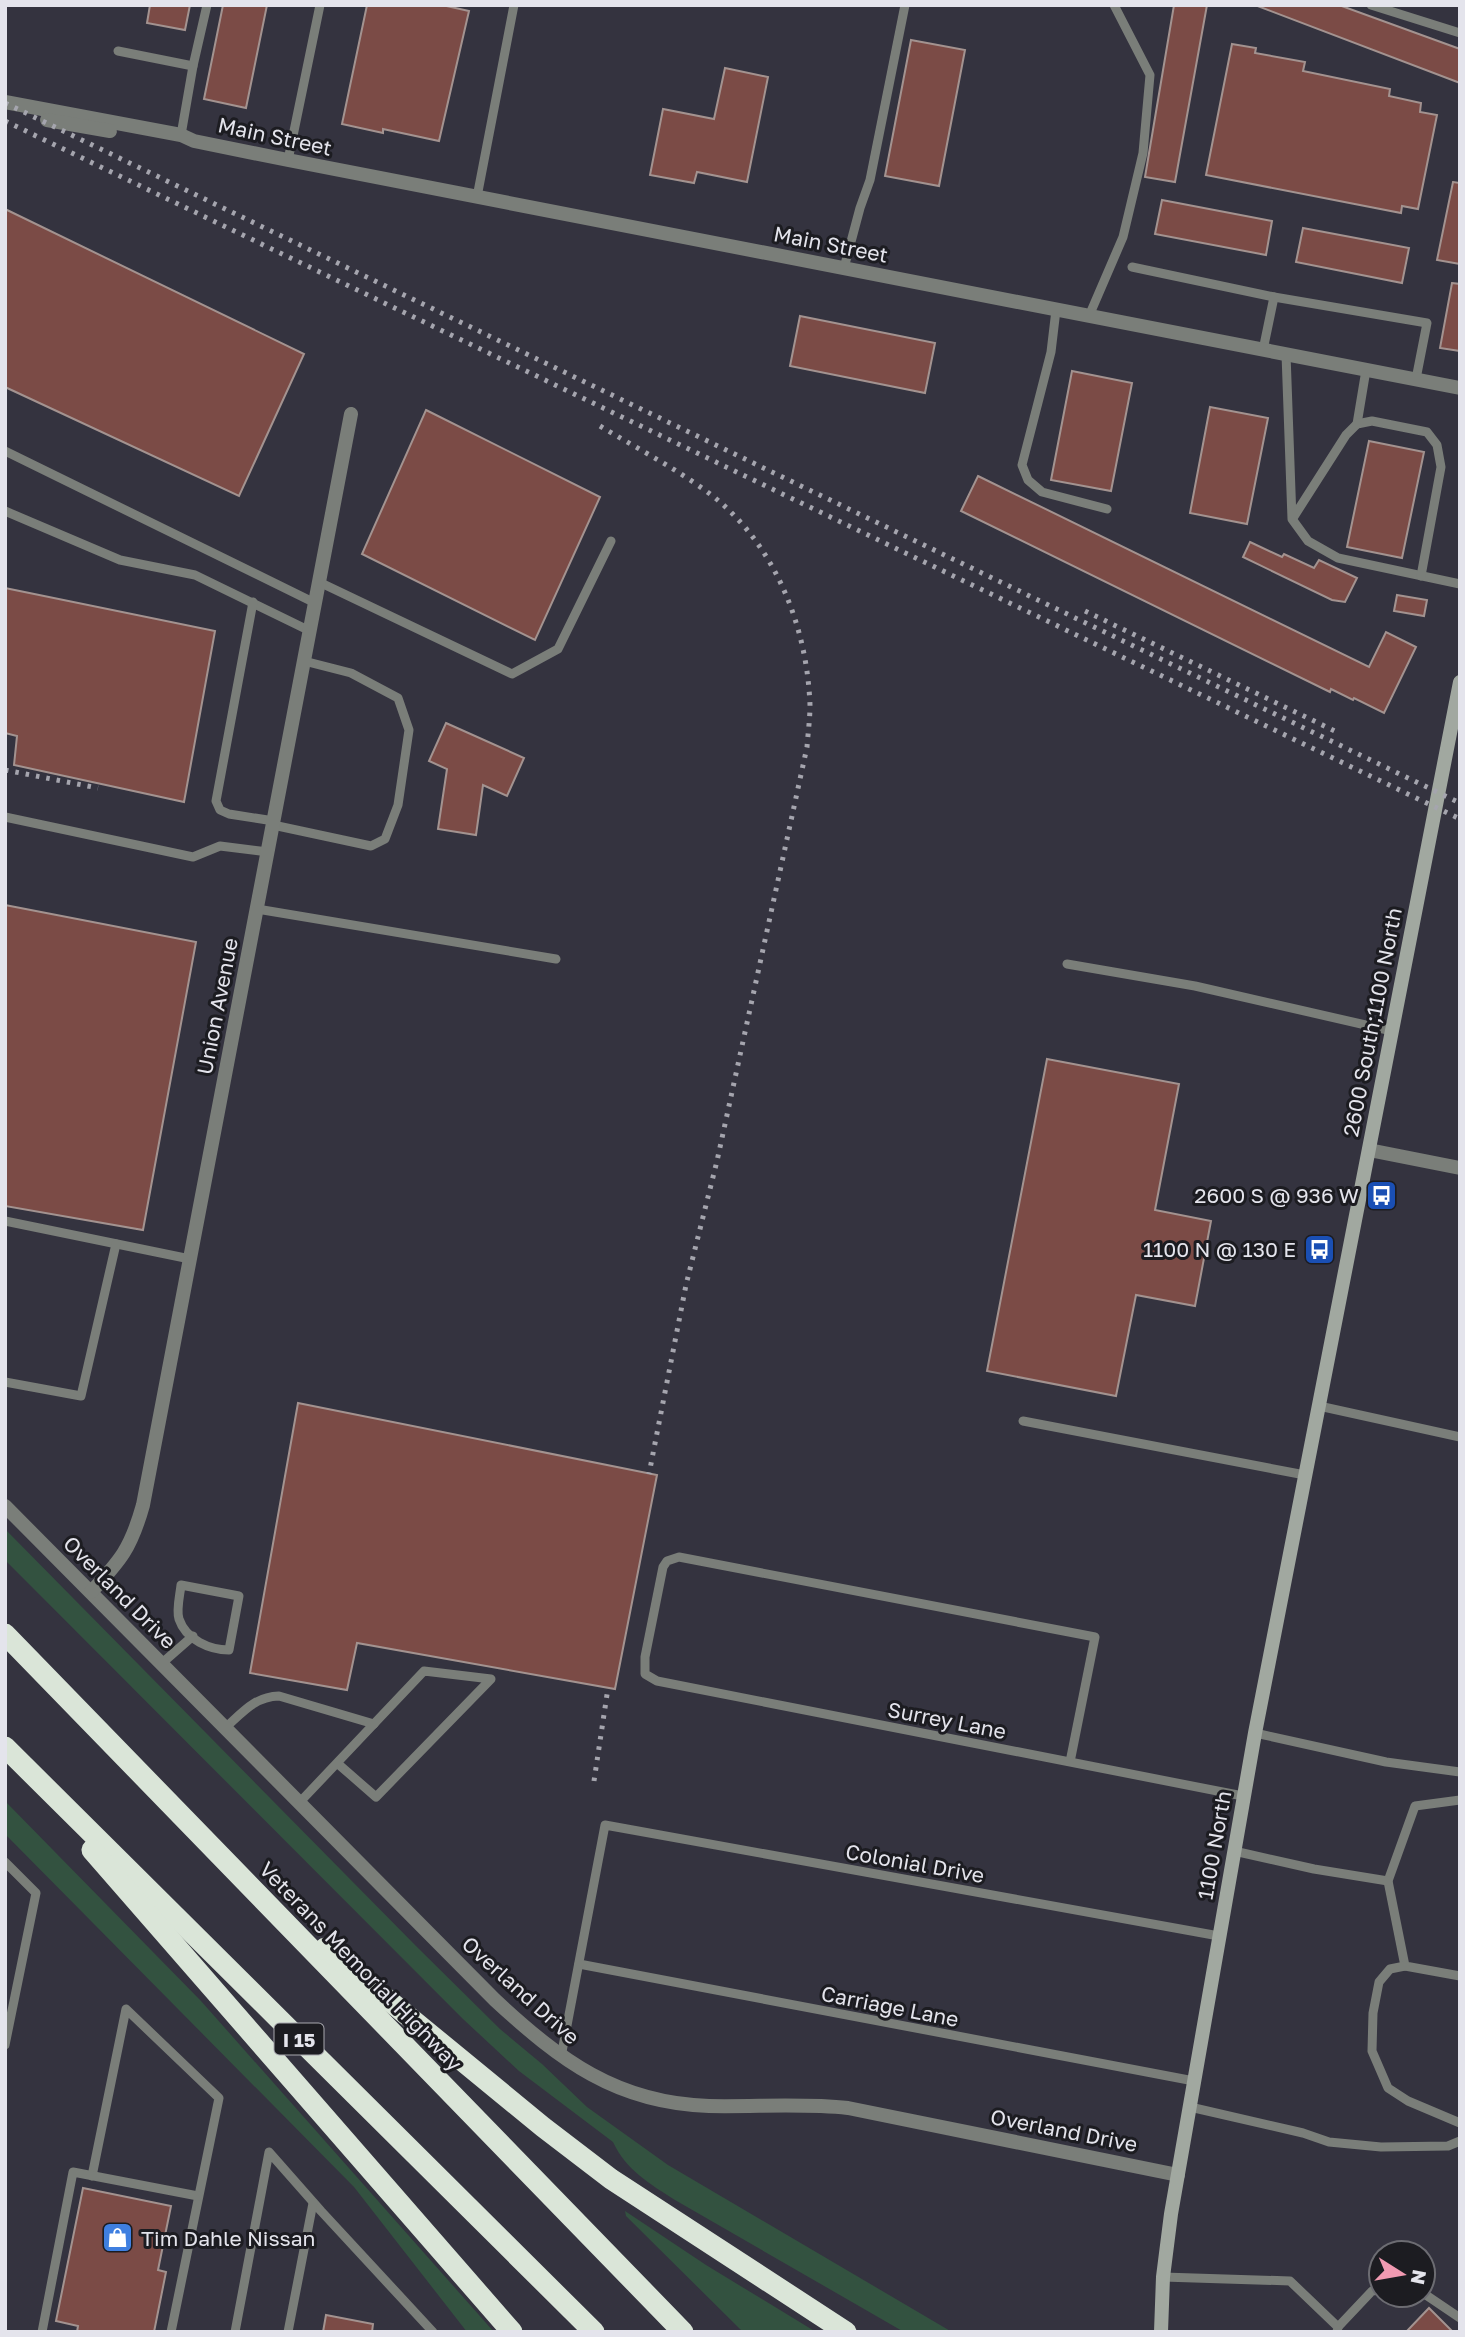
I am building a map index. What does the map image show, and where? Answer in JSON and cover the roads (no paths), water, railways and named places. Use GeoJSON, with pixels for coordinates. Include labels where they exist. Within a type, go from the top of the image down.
{"type":"FeatureCollection","features":[{"type":"Feature","properties":{"kind":"highway","name":"Veterans Memorial Highway"},"geometry":{"type":"LineString","coordinates":[[5,1634],[683,2332]]}},
{"type":"Feature","properties":{"kind":"highway"},"geometry":{"type":"LineString","coordinates":[[5,1749],[512,2332]]}},
{"type":"Feature","properties":{"kind":"highway","name":"I 15"},"geometry":{"type":"LineString","coordinates":[[5,1749],[594,2332]]}},
{"type":"Feature","properties":{"kind":"highway"},"geometry":{"type":"LineString","coordinates":[[265,1902],[331,1952],[543,2127],[611,2179],[846,2332]]}},
{"type":"Feature","properties":{"kind":"main road","name":"2600 South;1100 North"},"geometry":{"type":"LineString","coordinates":[[1326,1369],[1460,682]]}},
{"type":"Feature","properties":{"kind":"main road","name":"1100 North"},"geometry":{"type":"LineString","coordinates":[[1161,2332],[1163,2277],[1194,2081],[1243,1796],[1326,1369]]}},
{"type":"Feature","properties":{"kind":"street","name":"Main Street"},"geometry":{"type":"LineString","coordinates":[[5,102],[288,160],[1460,388]]}},
{"type":"Feature","properties":{"kind":"street","name":"Main Street"},"geometry":{"type":"LineString","coordinates":[[5,111],[75,126],[179,142],[188,138]]}},
{"type":"Feature","properties":{"kind":"street","name":"Union Avenue"},"geometry":{"type":"LineString","coordinates":[[91,1592],[128,1549],[143,1505],[351,414]]}},
{"type":"Feature","properties":{"kind":"street"},"geometry":{"type":"LineString","coordinates":[[1368,1150],[1460,1168]]}},
{"type":"Feature","properties":{"kind":"street","name":"Overland Drive"},"geometry":{"type":"LineString","coordinates":[[5,1506],[495,2000],[561,2057],[608,2084],[656,2100],[706,2106],[807,2105],[848,2108],[1178,2175]]}},
{"type":"Feature","properties":{"kind":"lane"},"geometry":{"type":"LineString","coordinates":[[188,138],[193,66],[207,5]]}},
{"type":"Feature","properties":{"kind":"lane"},"geometry":{"type":"LineString","coordinates":[[288,160],[320,5]]}},
{"type":"Feature","properties":{"kind":"lane"},"geometry":{"type":"LineString","coordinates":[[477,197],[514,5]]}},
{"type":"Feature","properties":{"kind":"lane"},"geometry":{"type":"LineString","coordinates":[[844,268],[870,180],[905,5]]}},
{"type":"Feature","properties":{"kind":"lane"},"geometry":{"type":"LineString","coordinates":[[1089,316],[1123,237],[1143,153],[1150,75],[1114,5]]}},
{"type":"Feature","properties":{"kind":"lane"},"geometry":{"type":"LineString","coordinates":[[1371,5],[1460,33]]}},
{"type":"Feature","properties":{"kind":"lane"},"geometry":{"type":"LineString","coordinates":[[118,51],[193,66]]}},
{"type":"Feature","properties":{"kind":"lane"},"geometry":{"type":"LineString","coordinates":[[1132,267],[1274,297],[1427,323],[1416,379]]}},
{"type":"Feature","properties":{"kind":"lane"},"geometry":{"type":"LineString","coordinates":[[1263,350],[1274,297]]}},
{"type":"Feature","properties":{"kind":"lane"},"geometry":{"type":"LineString","coordinates":[[1056,310],[1051,352],[1022,465],[1028,480],[1042,492],[1107,509]]}},
{"type":"Feature","properties":{"kind":"lane"},"geometry":{"type":"LineString","coordinates":[[1286,354],[1292,519],[1308,541],[1338,558],[1460,584]]}},
{"type":"Feature","properties":{"kind":"lane"},"geometry":{"type":"LineString","coordinates":[[1357,425],[1366,370]]}},
{"type":"Feature","properties":{"kind":"lane"},"geometry":{"type":"LineString","coordinates":[[1292,519],[1346,435],[1357,425],[1372,421],[1427,432],[1437,445],[1441,467],[1421,576]]}},
{"type":"Feature","properties":{"kind":"lane"},"geometry":{"type":"LineString","coordinates":[[5,451],[315,603]]}},
{"type":"Feature","properties":{"kind":"lane"},"geometry":{"type":"LineString","coordinates":[[5,511],[120,560],[195,575],[310,631]]}},
{"type":"Feature","properties":{"kind":"lane"},"geometry":{"type":"LineString","coordinates":[[319,582],[512,674],[558,649],[611,541]]}},
{"type":"Feature","properties":{"kind":"lane"},"geometry":{"type":"LineString","coordinates":[[253,602],[216,801],[220,810],[371,846],[385,839],[397,805],[409,730],[398,698],[351,673],[304,661]]}},
{"type":"Feature","properties":{"kind":"lane"},"geometry":{"type":"LineString","coordinates":[[5,817],[192,857],[220,846],[268,852]]}},
{"type":"Feature","properties":{"kind":"lane"},"geometry":{"type":"LineString","coordinates":[[257,909],[556,959]]}},
{"type":"Feature","properties":{"kind":"lane"},"geometry":{"type":"LineString","coordinates":[[1067,964],[1195,986],[1392,1031]]}},
{"type":"Feature","properties":{"kind":"lane"},"geometry":{"type":"LineString","coordinates":[[5,1221],[190,1259]]}},
{"type":"Feature","properties":{"kind":"lane"},"geometry":{"type":"LineString","coordinates":[[5,1382],[81,1396],[116,1244]]}},
{"type":"Feature","properties":{"kind":"lane"},"geometry":{"type":"LineString","coordinates":[[1319,1406],[1460,1437]]}},
{"type":"Feature","properties":{"kind":"lane"},"geometry":{"type":"LineString","coordinates":[[1023,1421],[1305,1475]]}},
{"type":"Feature","properties":{"kind":"lane","name":"Surrey Lane"},"geometry":{"type":"LineString","coordinates":[[1070,1762],[1095,1637],[679,1557],[667,1561],[660,1575],[645,1657],[645,1674],[657,1681],[1243,1796]]}},
{"type":"Feature","properties":{"kind":"lane"},"geometry":{"type":"LineString","coordinates":[[181,1585],[239,1596],[229,1650],[209,1648],[192,1636],[178,1618],[181,1585]]}},
{"type":"Feature","properties":{"kind":"lane"},"geometry":{"type":"LineString","coordinates":[[161,1664],[192,1636]]}},
{"type":"Feature","properties":{"kind":"lane"},"geometry":{"type":"LineString","coordinates":[[299,1803],[424,1671],[491,1679],[376,1797],[337,1763]]}},
{"type":"Feature","properties":{"kind":"lane"},"geometry":{"type":"LineString","coordinates":[[225,1728],[264,1697],[279,1696],[374,1724]]}},
{"type":"Feature","properties":{"kind":"lane"},"geometry":{"type":"LineString","coordinates":[[1255,1733],[1386,1762],[1460,1772]]}},
{"type":"Feature","properties":{"kind":"lane"},"geometry":{"type":"LineString","coordinates":[[1405,1966],[1388,1881],[1415,1806],[1460,1800]]}},
{"type":"Feature","properties":{"kind":"lane","name":"Colonial Drive"},"geometry":{"type":"LineString","coordinates":[[579,1964],[605,1825],[1219,1937]]}},
{"type":"Feature","properties":{"kind":"lane"},"geometry":{"type":"LineString","coordinates":[[1234,1851],[1314,1869],[1388,1881]]}},
{"type":"Feature","properties":{"kind":"lane"},"geometry":{"type":"LineString","coordinates":[[5,1862],[36,1893],[5,2045]]}},
{"type":"Feature","properties":{"kind":"lane"},"geometry":{"type":"LineString","coordinates":[[561,2057],[579,1964]]}},
{"type":"Feature","properties":{"kind":"lane","name":"Carriage Lane"},"geometry":{"type":"LineString","coordinates":[[579,1964],[1194,2081]]}},
{"type":"Feature","properties":{"kind":"lane"},"geometry":{"type":"LineString","coordinates":[[1460,1976],[1405,1966],[1390,1969],[1379,1982],[1373,2013],[1372,2051],[1388,2088],[1408,2101],[1460,2123]]}},
{"type":"Feature","properties":{"kind":"lane"},"geometry":{"type":"LineString","coordinates":[[5,1994],[14,2002]]}},
{"type":"Feature","properties":{"kind":"lane"},"geometry":{"type":"LineString","coordinates":[[93,2176],[125,2009],[219,2098],[171,2332]]}},
{"type":"Feature","properties":{"kind":"lane"},"geometry":{"type":"LineString","coordinates":[[1190,2107],[1278,2126],[1329,2141],[1381,2147],[1448,2146],[1460,2141]]}},
{"type":"Feature","properties":{"kind":"lane"},"geometry":{"type":"LineString","coordinates":[[235,2332],[269,2152],[433,2332]]}},
{"type":"Feature","properties":{"kind":"lane"},"geometry":{"type":"LineString","coordinates":[[42,2332],[73,2172],[198,2196]]}},
{"type":"Feature","properties":{"kind":"lane"},"geometry":{"type":"LineString","coordinates":[[288,2332],[313,2203]]}},
{"type":"Feature","properties":{"kind":"lane"},"geometry":{"type":"LineString","coordinates":[[1163,2277],[1290,2281],[1327,2315],[1337,2330],[1367,2297]]}},
{"type":"Feature","properties":{"kind":"lane"},"geometry":{"type":"LineString","coordinates":[[1437,2302],[1460,2318]]}},
{"type":"Feature","properties":{"kind":"railway"},"geometry":{"type":"LineString","coordinates":[[5,103],[1460,803]]}},
{"type":"Feature","properties":{"kind":"railway"},"geometry":{"type":"LineString","coordinates":[[5,121],[1460,819]]}},
{"type":"Feature","properties":{"kind":"railway"},"geometry":{"type":"LineString","coordinates":[[600,426],[701,487],[736,517],[755,540],[771,564],[795,618],[808,676],[810,705],[807,747],[717,1161],[686,1285],[649,1474]]}},
{"type":"Feature","properties":{"kind":"railway"},"geometry":{"type":"LineString","coordinates":[[1085,611],[1337,732]]}},
{"type":"Feature","properties":{"kind":"railway"},"geometry":{"type":"LineString","coordinates":[[5,770],[98,788]]}},
{"type":"Feature","properties":{"kind":"railway"},"geometry":{"type":"LineString","coordinates":[[594,1781],[608,1688]]}},
{"type":"Feature","properties":{"kind":"place","name":"2600 S @ 936 W"},"geometry":{"type":"Point","coordinates":[1382,1195]}},
{"type":"Feature","properties":{"kind":"place","name":"1100 N @ 130 E"},"geometry":{"type":"Point","coordinates":[1319,1249]}},
{"type":"Feature","properties":{"kind":"place","name":"Tim Dahle Nissan"},"geometry":{"type":"Point","coordinates":[118,2238]}}]}
